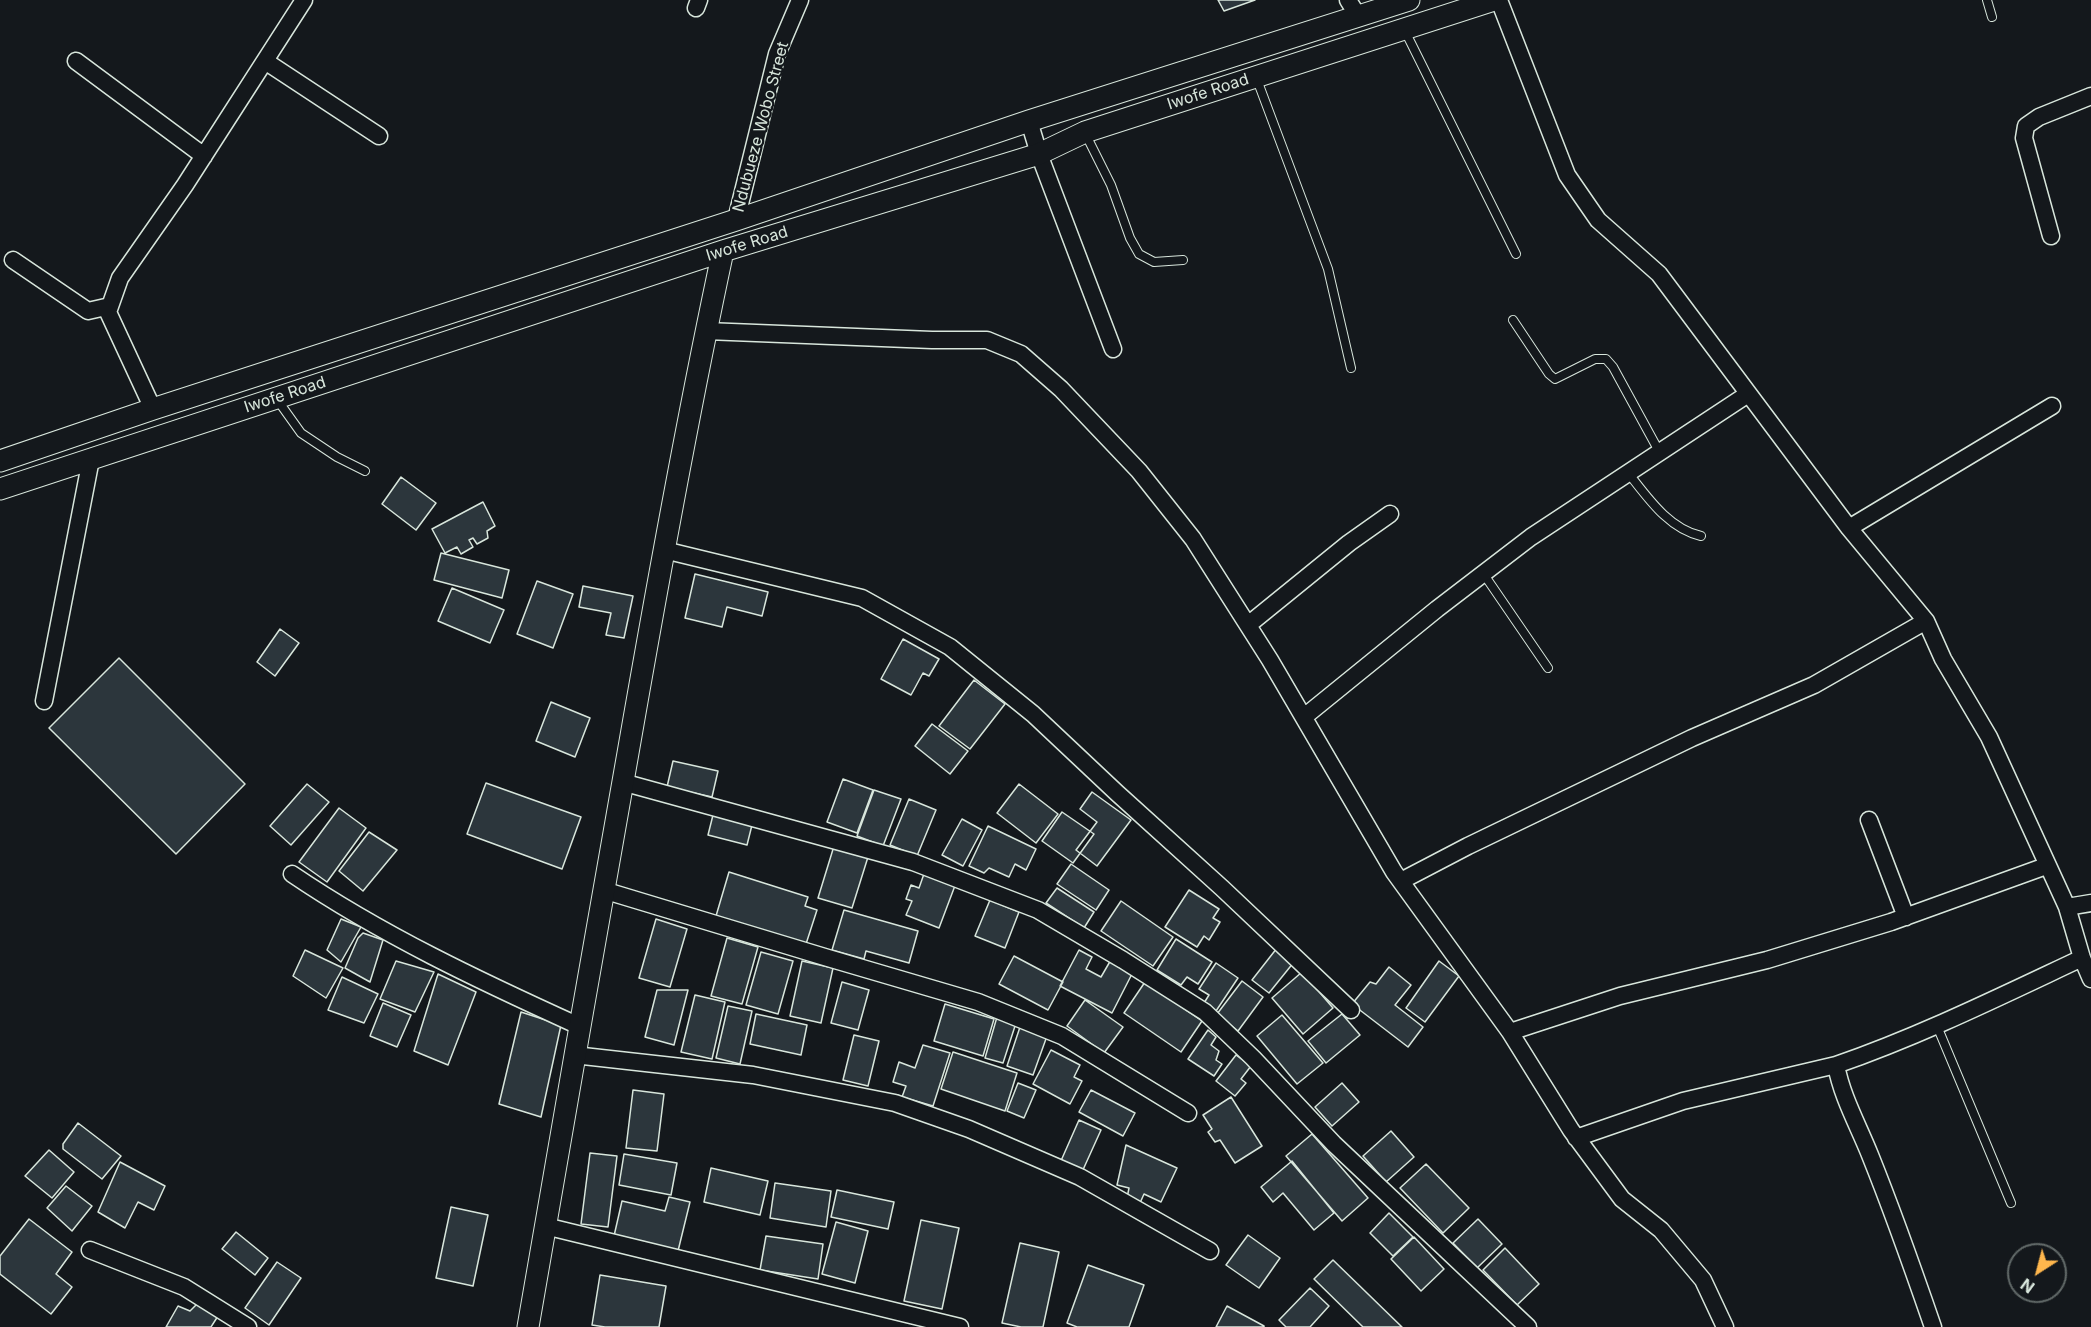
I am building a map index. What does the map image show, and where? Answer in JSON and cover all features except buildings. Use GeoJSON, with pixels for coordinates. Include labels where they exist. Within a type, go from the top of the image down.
{"type":"FeatureCollection","features":[{"type":"Feature","properties":{"kind":"street"},"geometry":{"type":"LineString","coordinates":[[153,409],[108,312],[120,278],[204,156],[304,0]]}},
{"type":"Feature","properties":{"kind":"street","name":"Ndubueze Wobo Street"},"geometry":{"type":"LineString","coordinates":[[735,220],[777,54],[800,0]]}},
{"type":"Feature","properties":{"kind":"street","name":"Iwofe Road"},"geometry":{"type":"LineString","coordinates":[[0,461],[735,220],[1353,8],[1409,0]]}},
{"type":"Feature","properties":{"kind":"street","name":"Iwofe Road"},"geometry":{"type":"LineString","coordinates":[[0,489],[723,251],[1039,154],[1085,132],[1494,0]]}},
{"type":"Feature","properties":{"kind":"street"},"geometry":{"type":"LineString","coordinates":[[1499,0],[1567,175],[1598,220],[1659,273],[1850,528],[1926,621],[1943,659],[1989,737],[2046,866],[2067,907],[2082,958],[2091,979]]}},
{"type":"Feature","properties":{"kind":"street"},"geometry":{"type":"LineString","coordinates":[[76,61],[204,156]]}},
{"type":"Feature","properties":{"kind":"street"},"geometry":{"type":"LineString","coordinates":[[265,61],[379,136]]}},
{"type":"Feature","properties":{"kind":"street"},"geometry":{"type":"LineString","coordinates":[[2051,236],[2024,138],[2026,126],[2039,117],[2091,96]]}},
{"type":"Feature","properties":{"kind":"street"},"geometry":{"type":"LineString","coordinates":[[1029,121],[1039,154],[1113,349]]}},
{"type":"Feature","properties":{"kind":"street"},"geometry":{"type":"LineString","coordinates":[[528,1327],[664,550],[723,251]]}},
{"type":"Feature","properties":{"kind":"street"},"geometry":{"type":"LineString","coordinates":[[13,260],[88,310],[110,306]]}},
{"type":"Feature","properties":{"kind":"street"},"geometry":{"type":"LineString","coordinates":[[706,331],[987,340],[1021,354],[1061,389],[1139,471],[1193,539],[1304,717],[1401,881],[1510,1032],[1576,1138],[1622,1199],[1661,1230],[1703,1280],[1725,1327]]}},
{"type":"Feature","properties":{"kind":"street"},"geometry":{"type":"LineString","coordinates":[[1304,717],[1531,537],[1748,394]]}},
{"type":"Feature","properties":{"kind":"street"},"geometry":{"type":"LineString","coordinates":[[1850,528],[2052,406]]}},
{"type":"Feature","properties":{"kind":"street"},"geometry":{"type":"LineString","coordinates":[[44,701],[91,459]]}},
{"type":"Feature","properties":{"kind":"street"},"geometry":{"type":"LineString","coordinates":[[1248,625],[1349,543],[1390,514]]}},
{"type":"Feature","properties":{"kind":"street"},"geometry":{"type":"LineString","coordinates":[[664,550],[862,598],[950,647],[1033,714],[1351,1010]]}},
{"type":"Feature","properties":{"kind":"street"},"geometry":{"type":"LineString","coordinates":[[1401,881],[1468,846],[1692,738],[1814,685],[1926,621]]}},
{"type":"Feature","properties":{"kind":"street"},"geometry":{"type":"LineString","coordinates":[[622,782],[913,862],[1038,910],[1123,960],[1205,1012],[1253,1058],[1334,1144],[1528,1327]]}},
{"type":"Feature","properties":{"kind":"street"},"geometry":{"type":"LineString","coordinates":[[1869,820],[1906,917]]}},
{"type":"Feature","properties":{"kind":"street"},"geometry":{"type":"LineString","coordinates":[[1510,1032],[1620,996],[1767,960],[1906,917],[2046,866]]}},
{"type":"Feature","properties":{"kind":"street"},"geometry":{"type":"LineString","coordinates":[[292,874],[334,902],[453,968],[579,1026]]}},
{"type":"Feature","properties":{"kind":"street"},"geometry":{"type":"LineString","coordinates":[[603,890],[978,1002],[1062,1036],[1188,1113]]}},
{"type":"Feature","properties":{"kind":"street"},"geometry":{"type":"LineString","coordinates":[[2067,907],[2091,903]]}},
{"type":"Feature","properties":{"kind":"street"},"geometry":{"type":"LineString","coordinates":[[1576,1138],[1683,1101],[1836,1065],[1936,1026],[2082,958]]}},
{"type":"Feature","properties":{"kind":"street"},"geometry":{"type":"LineString","coordinates":[[574,1055],[753,1075],[895,1102],[969,1129],[1080,1177],[1210,1251]]}},
{"type":"Feature","properties":{"kind":"street"},"geometry":{"type":"LineString","coordinates":[[1836,1065],[1839,1083],[1869,1152],[1906,1248],[1933,1327]]}},
{"type":"Feature","properties":{"kind":"street"},"geometry":{"type":"LineString","coordinates":[[545,1226],[960,1327]]}},
{"type":"Feature","properties":{"kind":"street"},"geometry":{"type":"LineString","coordinates":[[90,1250],[184,1287],[248,1327]]}},
{"type":"Feature","properties":{"kind":"lane"},"geometry":{"type":"LineString","coordinates":[[1987,0],[1992,17]]}},
{"type":"Feature","properties":{"kind":"lane"},"geometry":{"type":"LineString","coordinates":[[1404,29],[1516,254]]}},
{"type":"Feature","properties":{"kind":"lane"},"geometry":{"type":"LineString","coordinates":[[1256,76],[1328,269],[1351,368]]}},
{"type":"Feature","properties":{"kind":"lane"},"geometry":{"type":"LineString","coordinates":[[1085,132],[1111,185],[1130,238],[1139,254],[1155,262],[1183,260]]}},
{"type":"Feature","properties":{"kind":"lane"},"geometry":{"type":"LineString","coordinates":[[1513,320],[1549,374],[1555,379],[1594,358],[1606,359],[1613,367],[1660,453]]}},
{"type":"Feature","properties":{"kind":"lane"},"geometry":{"type":"LineString","coordinates":[[276,398],[301,433],[337,457],[365,471]]}},
{"type":"Feature","properties":{"kind":"lane"},"geometry":{"type":"LineString","coordinates":[[1629,474],[1672,524],[1688,533],[1701,536]]}},
{"type":"Feature","properties":{"kind":"lane"},"geometry":{"type":"LineString","coordinates":[[1483,573],[1548,668]]}},
{"type":"Feature","properties":{"kind":"lane"},"geometry":{"type":"LineString","coordinates":[[1936,1026],[2011,1203]]}}]}
